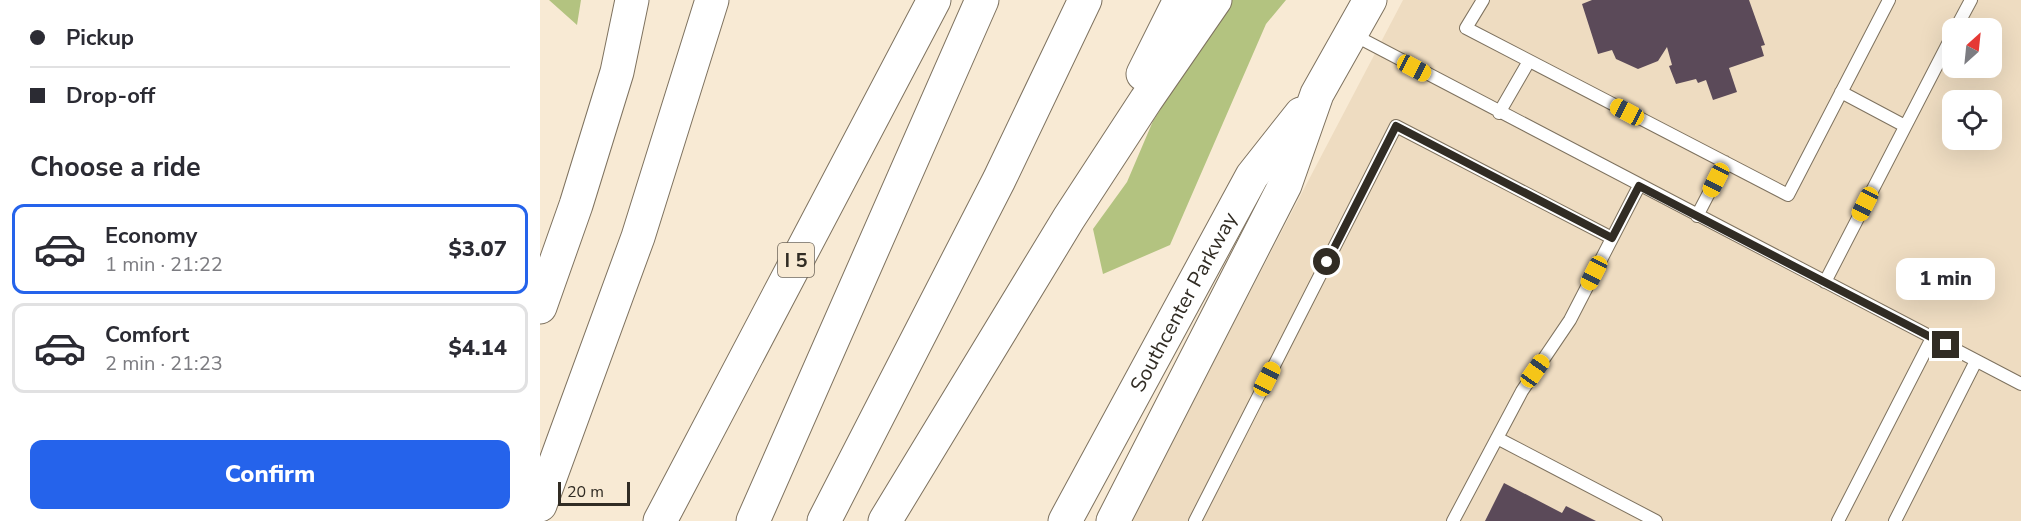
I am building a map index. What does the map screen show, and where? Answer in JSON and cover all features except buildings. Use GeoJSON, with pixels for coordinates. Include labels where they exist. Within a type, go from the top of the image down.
{"type":"FeatureCollection","features":[{"type":"Feature","properties":{"kind":"main road"},"geometry":{"type":"LineString","coordinates":[[540,307],[576,205],[617,72],[632,0]]}},
{"type":"Feature","properties":{"kind":"main road"},"geometry":{"type":"LineString","coordinates":[[540,505],[638,237],[712,0]]}},
{"type":"Feature","properties":{"kind":"main road","name":"I 5"},"geometry":{"type":"LineString","coordinates":[[660,521],[934,0]]}},
{"type":"Feature","properties":{"kind":"main road"},"geometry":{"type":"LineString","coordinates":[[753,521],[982,0]]}},
{"type":"Feature","properties":{"kind":"main road"},"geometry":{"type":"LineString","coordinates":[[824,521],[999,180],[1085,0]]}},
{"type":"Feature","properties":{"kind":"main road"},"geometry":{"type":"LineString","coordinates":[[922,461],[1135,90],[1180,0]]}},
{"type":"Feature","properties":{"kind":"main road"},"geometry":{"type":"LineString","coordinates":[[885,521],[1069,218],[1215,0]]}},
{"type":"Feature","properties":{"kind":"main road","name":"Southcenter Parkway"},"geometry":{"type":"LineString","coordinates":[[1113,521],[1285,185],[1317,94],[1370,0]]}},
{"type":"Feature","properties":{"kind":"main road","name":"Southcenter Parkway"},"geometry":{"type":"LineString","coordinates":[[1065,521],[1252,176],[1317,94]]}},
{"type":"Feature","properties":{"kind":"lane"},"geometry":{"type":"LineString","coordinates":[[1483,0],[1466,28],[1788,195],[1889,0]]}},
{"type":"Feature","properties":{"kind":"lane"},"geometry":{"type":"LineString","coordinates":[[1961,18],[1971,0]]}},
{"type":"Feature","properties":{"kind":"lane"},"geometry":{"type":"LineString","coordinates":[[1350,34],[2021,384]]}},
{"type":"Feature","properties":{"kind":"lane"},"geometry":{"type":"LineString","coordinates":[[1825,282],[1942,55]]}},
{"type":"Feature","properties":{"kind":"lane"},"geometry":{"type":"LineString","coordinates":[[1499,112],[1529,61]]}},
{"type":"Feature","properties":{"kind":"lane"},"geometry":{"type":"LineString","coordinates":[[1841,93],[1905,126]]}},
{"type":"Feature","properties":{"kind":"lane"},"geometry":{"type":"LineString","coordinates":[[1195,521],[1396,126],[1612,238]]}},
{"type":"Feature","properties":{"kind":"lane"},"geometry":{"type":"LineString","coordinates":[[1697,216],[1725,162]]}},
{"type":"Feature","properties":{"kind":"lane"},"geometry":{"type":"LineString","coordinates":[[1453,521],[1521,391],[1570,320],[1639,186]]}},
{"type":"Feature","properties":{"kind":"lane"},"geometry":{"type":"LineString","coordinates":[[1838,521],[1932,338]]}},
{"type":"Feature","properties":{"kind":"lane"},"geometry":{"type":"LineString","coordinates":[[1895,521],[1976,361]]}},
{"type":"Feature","properties":{"kind":"lane"},"geometry":{"type":"LineString","coordinates":[[1497,438],[1656,521]]}},
{"type":"Feature","properties":{"kind":"shaded area"},"geometry":{"type":"Polygon","coordinates":[[[1403,0],[2021,0],[2021,521],[1130,521],[1403,0]]]}},
{"type":"Feature","properties":{"kind":"green space"},"geometry":{"type":"Polygon","coordinates":[[[549,0],[581,0],[577,25],[549,0]]]}},
{"type":"Feature","properties":{"kind":"green space"},"geometry":{"type":"Polygon","coordinates":[[[1230,0],[1286,0],[1266,24],[1170,245],[1103,274],[1093,229],[1127,182],[1153,121],[1230,0]]]}},
{"type":"Feature","properties":{"kind":"route"},"geometry":{"type":"LineString","coordinates":[[1327,262],[1396,126],[1612,238],[1639,186],[1946,345]]}}]}
